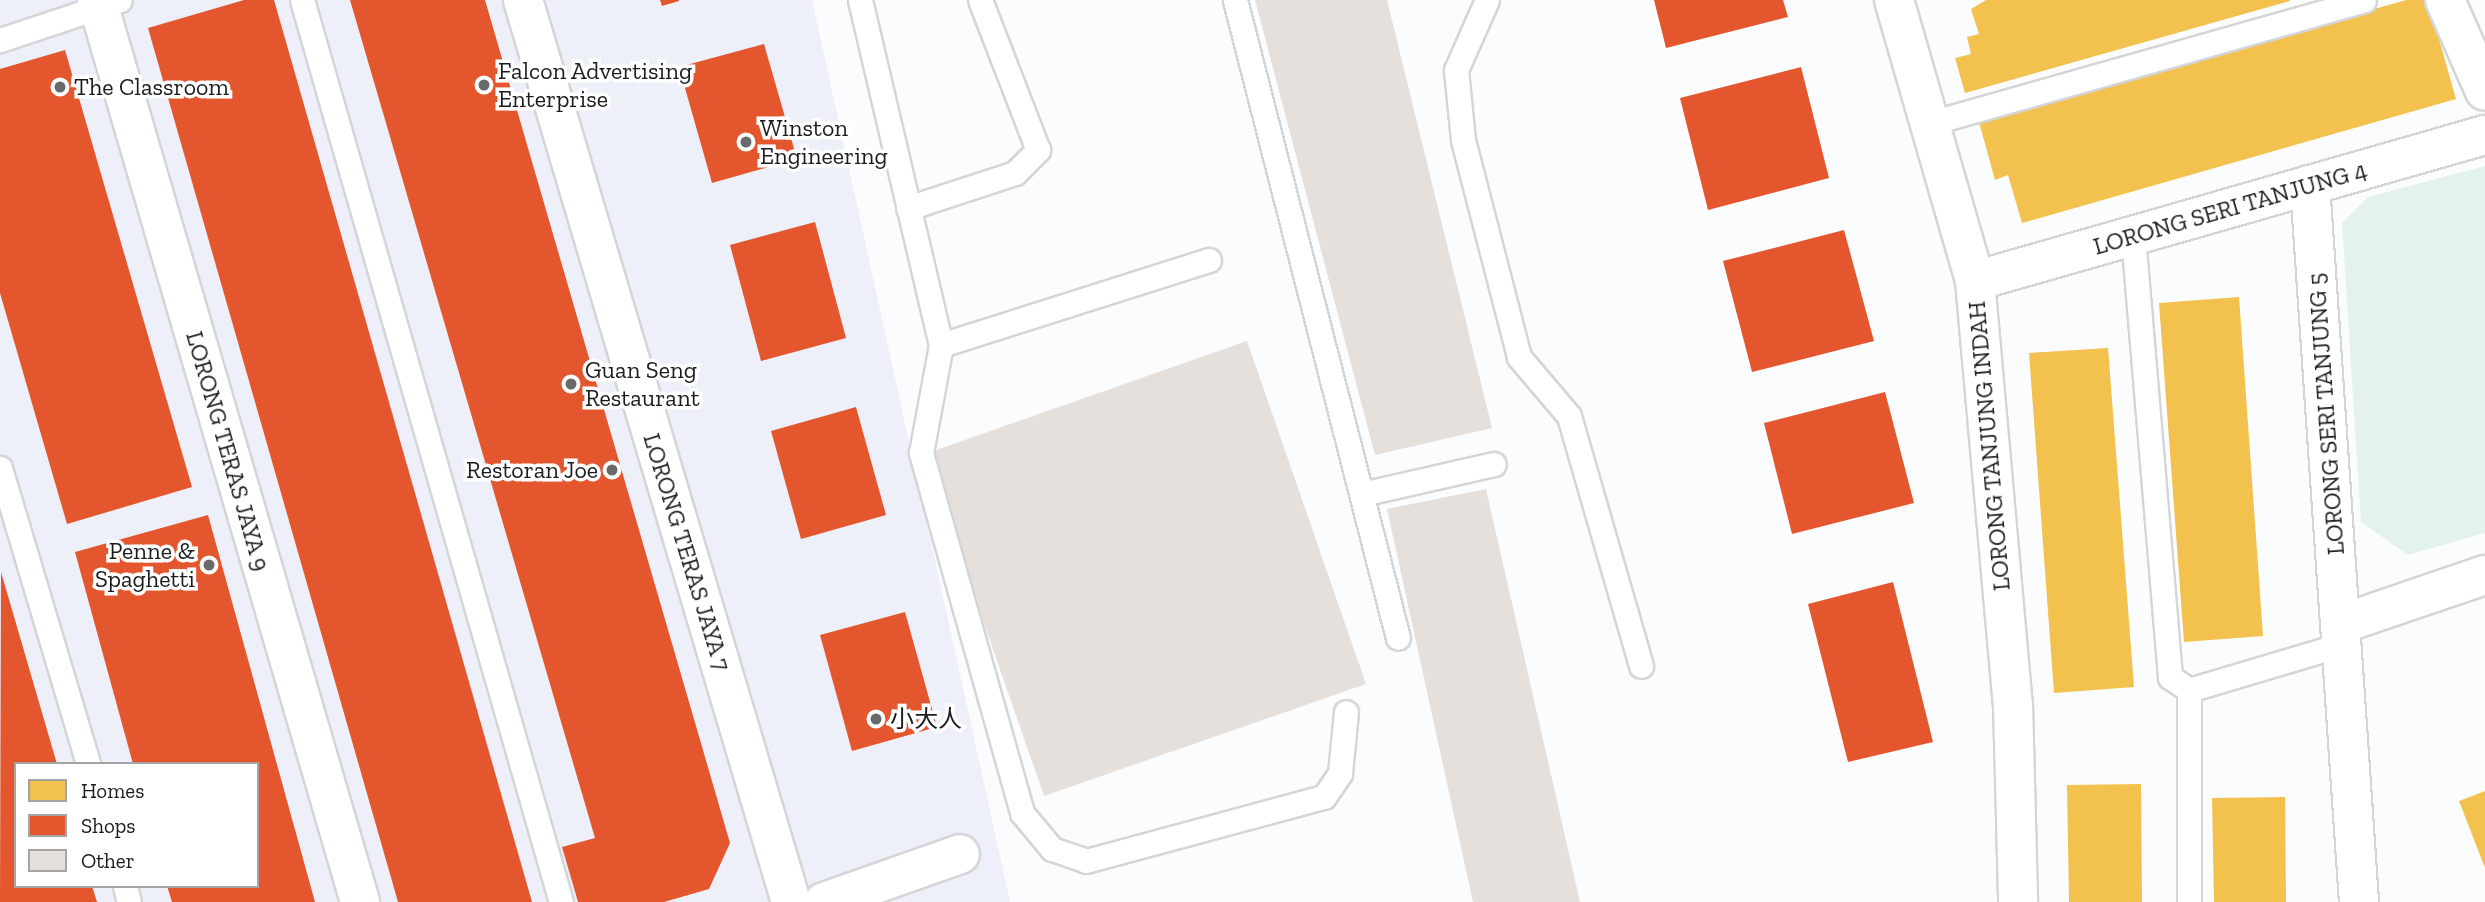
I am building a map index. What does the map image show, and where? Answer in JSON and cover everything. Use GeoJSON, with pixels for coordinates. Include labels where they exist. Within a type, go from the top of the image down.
{"type":"FeatureCollection","features":[{"type":"Feature","properties":{"kind":"street","name":"LORONG TERAS JAYA 7"},"geometry":{"type":"LineString","coordinates":[[523,0],[791,902]]}},
{"type":"Feature","properties":{"kind":"street","name":"LORONG TANJUNG INDAH"},"geometry":{"type":"LineString","coordinates":[[1894,0],[1927,124],[1975,281],[2013,705],[2018,902]]}},
{"type":"Feature","properties":{"kind":"street"},"geometry":{"type":"LineString","coordinates":[[2445,0],[2485,91]]}},
{"type":"Feature","properties":{"kind":"street","name":"LORONG TERAS JAYA 9"},"geometry":{"type":"LineString","coordinates":[[105,2],[360,902]]}},
{"type":"Feature","properties":{"kind":"street","name":"LORONG SERI TANJUNG 4"},"geometry":{"type":"LineString","coordinates":[[1975,281],[2485,135]]}},
{"type":"Feature","properties":{"kind":"street","name":"LORONG SERI TANJUNG 5"},"geometry":{"type":"LineString","coordinates":[[2309,185],[2359,902]]}},
{"type":"Feature","properties":{"kind":"street"},"geometry":{"type":"LineString","coordinates":[[2342,634],[2485,575]]}},
{"type":"Feature","properties":{"kind":"street"},"geometry":{"type":"LineString","coordinates":[[824,902],[961,854]]}},
{"type":"Feature","properties":{"kind":"lane"},"geometry":{"type":"LineString","coordinates":[[302,0],[561,902]]}},
{"type":"Feature","properties":{"kind":"lane"},"geometry":{"type":"LineString","coordinates":[[860,0],[941,345],[920,453],[1022,813],[1052,849],[1086,861],[1324,797],[1340,773],[1346,712]]}},
{"type":"Feature","properties":{"kind":"lane"},"geometry":{"type":"LineString","coordinates":[[908,208],[1015,173],[1038,150],[980,0]]}},
{"type":"Feature","properties":{"kind":"lane"},"geometry":{"type":"LineString","coordinates":[[1235,0],[1398,638]]}},
{"type":"Feature","properties":{"kind":"lane"},"geometry":{"type":"LineString","coordinates":[[1487,0],[1457,70],[1463,140],[1519,357],[1569,416],[1641,666]]}},
{"type":"Feature","properties":{"kind":"lane"},"geometry":{"type":"LineString","coordinates":[[1927,124],[2364,0]]}},
{"type":"Feature","properties":{"kind":"lane"},"geometry":{"type":"LineString","coordinates":[[0,40],[105,2]]}},
{"type":"Feature","properties":{"kind":"lane"},"geometry":{"type":"LineString","coordinates":[[2133,236],[2170,677],[2189,690]]}},
{"type":"Feature","properties":{"kind":"lane"},"geometry":{"type":"LineString","coordinates":[[941,345],[1209,260]]}},
{"type":"Feature","properties":{"kind":"lane"},"geometry":{"type":"LineString","coordinates":[[1362,494],[1494,464]]}},
{"type":"Feature","properties":{"kind":"lane"},"geometry":{"type":"LineString","coordinates":[[0,468],[87,762]]}},
{"type":"Feature","properties":{"kind":"lane"},"geometry":{"type":"LineString","coordinates":[[2189,690],[2342,634]]}},
{"type":"Feature","properties":{"kind":"lane"},"geometry":{"type":"LineString","coordinates":[[2189,690],[2189,902]]}},
{"type":"Feature","properties":{"kind":"shaded area"},"geometry":{"type":"Polygon","coordinates":[[[0,0],[812,0],[1010,902],[0,902],[0,0]]]}},
{"type":"Feature","properties":{"kind":"shaded area"},"geometry":{"type":"Polygon","coordinates":[[[2485,166],[2485,533],[2408,555],[2361,522],[2342,223],[2368,197],[2485,166]]]}},
{"type":"Feature","properties":{"kind":"building: Homes"},"geometry":{"type":"Polygon","coordinates":[[[1986,0],[2290,1],[1965,93],[1955,58],[1971,54],[1967,37],[1979,34],[1971,9],[1986,0]]]}},
{"type":"Feature","properties":{"kind":"building: Homes"},"geometry":{"type":"Polygon","coordinates":[[[2406,0],[2428,0],[2456,99],[2022,223],[2008,175],[1995,180],[1979,122],[2406,0]]]}},
{"type":"Feature","properties":{"kind":"building: Homes"},"geometry":{"type":"Polygon","coordinates":[[[2239,297],[2263,636],[2184,642],[2159,303],[2239,297]]]}},
{"type":"Feature","properties":{"kind":"building: Homes"},"geometry":{"type":"Polygon","coordinates":[[[2108,348],[2134,687],[2054,693],[2029,353],[2108,348]]]}},
{"type":"Feature","properties":{"kind":"building: Homes"},"geometry":{"type":"Polygon","coordinates":[[[2141,784],[2142,902],[2069,902],[2067,785],[2141,784]]]}},
{"type":"Feature","properties":{"kind":"building: Homes"},"geometry":{"type":"Polygon","coordinates":[[[2485,791],[2485,868],[2459,801],[2485,791]]]}},
{"type":"Feature","properties":{"kind":"building: Homes"},"geometry":{"type":"Polygon","coordinates":[[[2285,797],[2286,902],[2214,902],[2212,798],[2285,797]]]}},
{"type":"Feature","properties":{"kind":"building: Shops"},"geometry":{"type":"Polygon","coordinates":[[[244,0],[274,0],[532,902],[398,902],[148,28],[244,0]]]}},
{"type":"Feature","properties":{"kind":"building: Shops"},"geometry":{"type":"Polygon","coordinates":[[[350,0],[485,0],[730,843],[709,889],[664,902],[578,902],[562,847],[595,838],[350,0]]]}},
{"type":"Feature","properties":{"kind":"building: Shops"},"geometry":{"type":"Polygon","coordinates":[[[660,0],[679,0],[679,1],[662,6],[660,0]]]}},
{"type":"Feature","properties":{"kind":"building: Shops"},"geometry":{"type":"Polygon","coordinates":[[[1654,0],[1783,0],[1788,17],[1666,48],[1654,0]]]}},
{"type":"Feature","properties":{"kind":"building: Shops"},"geometry":{"type":"Polygon","coordinates":[[[764,44],[797,159],[712,183],[679,67],[764,44]]]}},
{"type":"Feature","properties":{"kind":"building: Shops"},"geometry":{"type":"Polygon","coordinates":[[[65,50],[192,487],[67,524],[0,293],[0,69],[65,50]]]}},
{"type":"Feature","properties":{"kind":"building: Shops"},"geometry":{"type":"Polygon","coordinates":[[[1801,67],[1829,178],[1708,210],[1680,98],[1801,67]]]}},
{"type":"Feature","properties":{"kind":"building: Shops"},"geometry":{"type":"Polygon","coordinates":[[[815,222],[846,338],[761,361],[730,245],[815,222]]]}},
{"type":"Feature","properties":{"kind":"building: Shops"},"geometry":{"type":"Polygon","coordinates":[[[1844,230],[1874,341],[1752,372],[1723,261],[1844,230]]]}},
{"type":"Feature","properties":{"kind":"building: Shops"},"geometry":{"type":"Polygon","coordinates":[[[1885,392],[1914,503],[1792,534],[1764,423],[1885,392]]]}},
{"type":"Feature","properties":{"kind":"building: Shops"},"geometry":{"type":"Polygon","coordinates":[[[856,407],[886,515],[801,539],[771,431],[856,407]]]}},
{"type":"Feature","properties":{"kind":"building: Shops"},"geometry":{"type":"Polygon","coordinates":[[[208,515],[315,902],[172,902],[168,888],[259,888],[259,762],[132,762],[75,552],[208,515]]]}},
{"type":"Feature","properties":{"kind":"building: Shops"},"geometry":{"type":"Polygon","coordinates":[[[1,572],[56,762],[14,762],[14,888],[93,888],[97,902],[0,902],[1,572]]]}},
{"type":"Feature","properties":{"kind":"building: Shops"},"geometry":{"type":"Polygon","coordinates":[[[1893,582],[1933,742],[1848,762],[1808,604],[1893,582]]]}},
{"type":"Feature","properties":{"kind":"building: Shops"},"geometry":{"type":"Polygon","coordinates":[[[905,612],[937,727],[852,751],[820,635],[905,612]]]}},
{"type":"Feature","properties":{"kind":"building: Other"},"geometry":{"type":"Polygon","coordinates":[[[1255,0],[1387,0],[1492,428],[1375,455],[1255,0]]]}},
{"type":"Feature","properties":{"kind":"building: Other"},"geometry":{"type":"Polygon","coordinates":[[[1247,341],[1366,684],[1044,796],[925,454],[1247,341]]]}},
{"type":"Feature","properties":{"kind":"building: Other"},"geometry":{"type":"Polygon","coordinates":[[[1486,489],[1580,902],[1473,902],[1387,509],[1486,489]]]}},
{"type":"Feature","properties":{"kind":"place","name":"Falcon Advertising Enterprise"},"geometry":{"type":"Point","coordinates":[484,85]}},
{"type":"Feature","properties":{"kind":"place","name":"The Classroom"},"geometry":{"type":"Point","coordinates":[60,87]}},
{"type":"Feature","properties":{"kind":"place","name":"Winston Engineering"},"geometry":{"type":"Point","coordinates":[746,142]}},
{"type":"Feature","properties":{"kind":"place","name":"Guan Seng Restaurant"},"geometry":{"type":"Point","coordinates":[571,384]}},
{"type":"Feature","properties":{"kind":"place","name":"Restoran Joe"},"geometry":{"type":"Point","coordinates":[612,470]}},
{"type":"Feature","properties":{"kind":"place","name":"Penne & Spaghetti"},"geometry":{"type":"Point","coordinates":[209,565]}},
{"type":"Feature","properties":{"kind":"place","name":"小大人"},"geometry":{"type":"Point","coordinates":[876,719]}}]}
